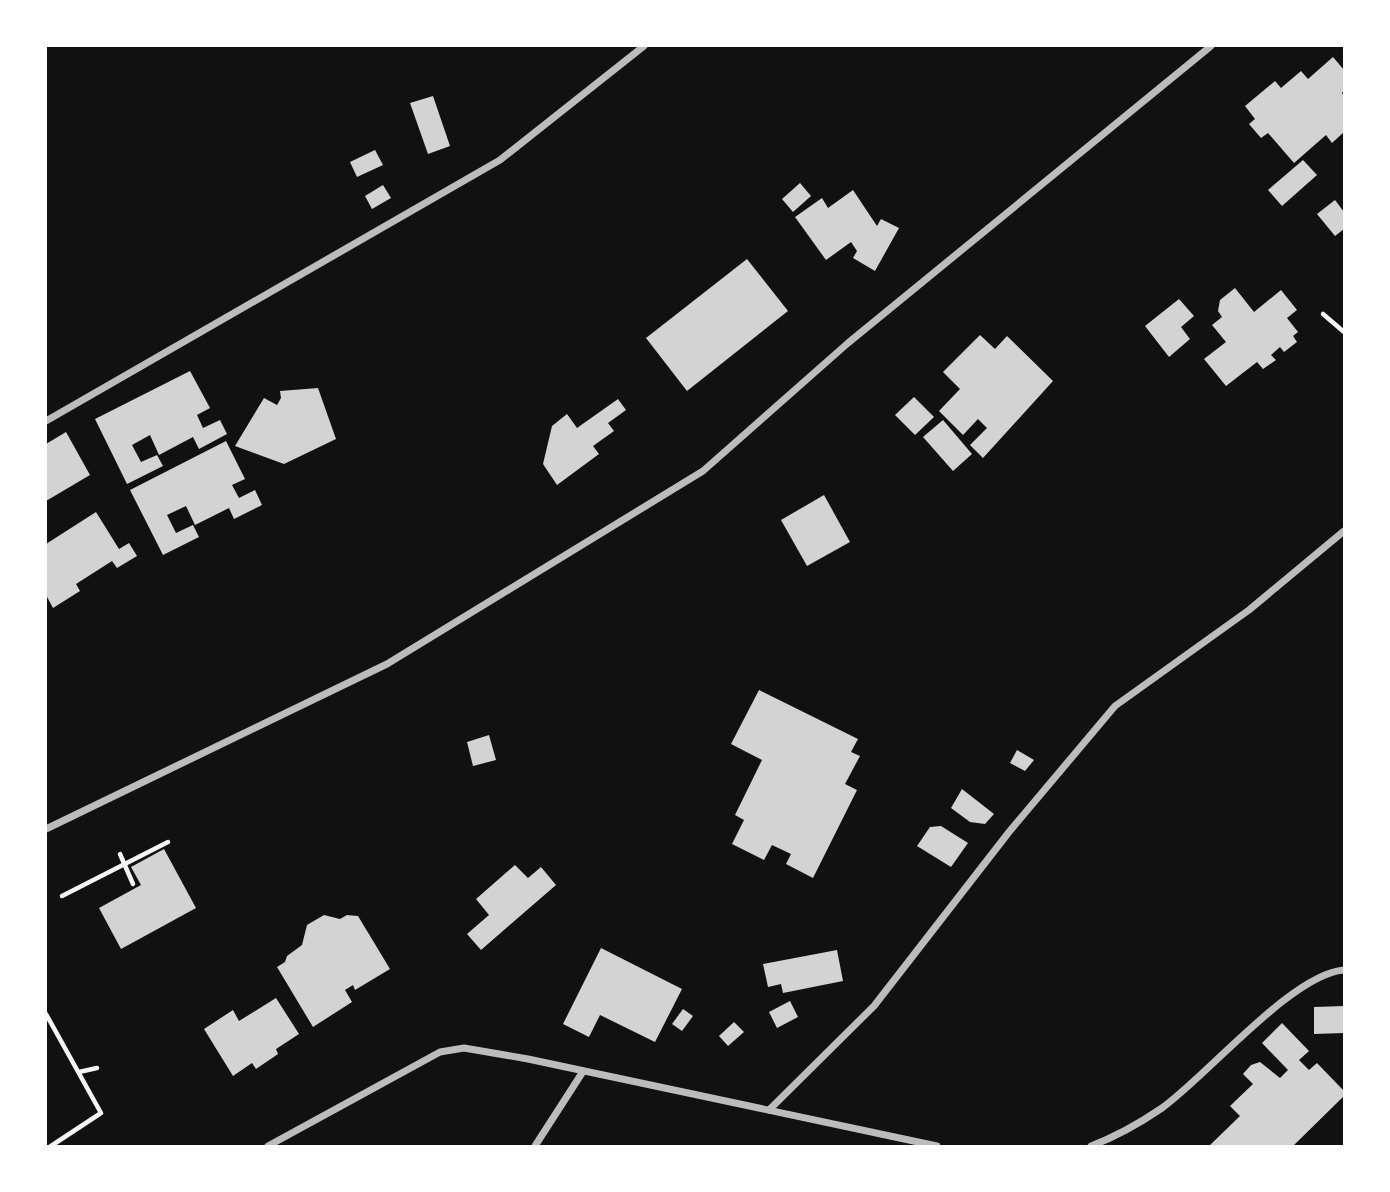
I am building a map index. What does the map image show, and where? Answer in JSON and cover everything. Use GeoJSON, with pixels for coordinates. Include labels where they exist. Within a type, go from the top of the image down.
{"type":"FeatureCollection","features":[{"type":"Feature","properties":{"kind":"street"},"geometry":{"type":"LineString","coordinates":[[46,421],[432,202],[500,160],[644,46]]}},
{"type":"Feature","properties":{"kind":"street"},"geometry":{"type":"LineString","coordinates":[[46,829],[387,664],[702,471],[740,441],[848,343],[1211,46]]}},
{"type":"Feature","properties":{"kind":"street"},"geometry":{"type":"LineString","coordinates":[[769,1110],[874,1006],[1009,832],[1115,706],[1248,610],[1345,531]]}},
{"type":"Feature","properties":{"kind":"street"},"geometry":{"type":"LineString","coordinates":[[1091,1146],[1162,1108],[1287,998],[1325,976],[1345,970]]}},
{"type":"Feature","properties":{"kind":"street"},"geometry":{"type":"LineString","coordinates":[[268,1146],[440,1052],[464,1048],[528,1059],[582,1073],[937,1146]]}},
{"type":"Feature","properties":{"kind":"street"},"geometry":{"type":"LineString","coordinates":[[534,1146],[582,1073]]}},
{"type":"Feature","properties":{"kind":"path"},"geometry":{"type":"LineString","coordinates":[[1323,314],[1345,332]]}},
{"type":"Feature","properties":{"kind":"path"},"geometry":{"type":"LineString","coordinates":[[62,896],[168,842]]}},
{"type":"Feature","properties":{"kind":"path"},"geometry":{"type":"LineString","coordinates":[[120,854],[133,884]]}},
{"type":"Feature","properties":{"kind":"path"},"geometry":{"type":"LineString","coordinates":[[46,1014],[101,1114],[51,1146]]}},
{"type":"Feature","properties":{"kind":"path"},"geometry":{"type":"LineString","coordinates":[[79,1072],[97,1068]]}},
{"type":"Feature","properties":{"kind":"building"},"geometry":{"type":"Polygon","coordinates":[[[1333,57],[1344,70],[1344,132],[1332,143],[1326,135],[1294,163],[1268,133],[1261,138],[1249,124],[1255,119],[1245,106],[1275,81],[1281,88],[1301,71],[1308,79],[1333,57]]]}},
{"type":"Feature","properties":{"kind":"building"},"geometry":{"type":"Polygon","coordinates":[[[433,96],[450,146],[428,154],[410,103],[433,96]]]}},
{"type":"Feature","properties":{"kind":"building"},"geometry":{"type":"Polygon","coordinates":[[[375,150],[383,165],[357,177],[350,162],[375,150]]]}},
{"type":"Feature","properties":{"kind":"building"},"geometry":{"type":"Polygon","coordinates":[[[1303,160],[1317,175],[1282,206],[1268,190],[1303,160]]]}},
{"type":"Feature","properties":{"kind":"building"},"geometry":{"type":"Polygon","coordinates":[[[800,183],[811,196],[793,212],[782,199],[800,183]]]}},
{"type":"Feature","properties":{"kind":"building"},"geometry":{"type":"Polygon","coordinates":[[[383,185],[391,198],[372,209],[365,196],[383,185]]]}},
{"type":"Feature","properties":{"kind":"building"},"geometry":{"type":"Polygon","coordinates":[[[853,190],[877,226],[881,219],[899,228],[875,271],[853,258],[857,251],[851,242],[826,260],[795,217],[822,198],[828,208],[853,190]]]}},
{"type":"Feature","properties":{"kind":"building"},"geometry":{"type":"Polygon","coordinates":[[[1335,200],[1344,212],[1344,229],[1335,236],[1317,214],[1335,200]]]}},
{"type":"Feature","properties":{"kind":"building"},"geometry":{"type":"Polygon","coordinates":[[[747,259],[788,311],[687,391],[646,338],[747,259]]]}},
{"type":"Feature","properties":{"kind":"building"},"geometry":{"type":"Polygon","coordinates":[[[1235,288],[1254,312],[1281,290],[1297,310],[1287,318],[1298,332],[1293,336],[1297,342],[1284,352],[1280,347],[1271,355],[1276,360],[1263,369],[1257,362],[1226,386],[1204,359],[1226,342],[1212,325],[1222,317],[1218,311],[1220,300],[1235,288]]]}},
{"type":"Feature","properties":{"kind":"building"},"geometry":{"type":"Polygon","coordinates":[[[1179,299],[1194,316],[1181,327],[1190,339],[1169,357],[1145,326],[1179,299]]]}},
{"type":"Feature","properties":{"kind":"building"},"geometry":{"type":"Polygon","coordinates":[[[980,335],[995,349],[1007,336],[1053,381],[983,458],[970,445],[987,428],[978,419],[963,435],[939,411],[960,389],[943,372],[980,335]]]}},
{"type":"Feature","properties":{"kind":"building"},"geometry":{"type":"Polygon","coordinates":[[[190,371],[210,408],[197,415],[203,428],[220,420],[227,434],[199,449],[193,437],[159,455],[150,435],[132,445],[141,462],[157,455],[163,466],[127,484],[95,419],[190,371]]]}},
{"type":"Feature","properties":{"kind":"building"},"geometry":{"type":"Polygon","coordinates":[[[318,388],[336,439],[284,464],[235,446],[264,398],[277,405],[281,398],[280,391],[318,388]]]}},
{"type":"Feature","properties":{"kind":"building"},"geometry":{"type":"Polygon","coordinates":[[[914,397],[934,417],[915,435],[895,415],[914,397]]]}},
{"type":"Feature","properties":{"kind":"building"},"geometry":{"type":"Polygon","coordinates":[[[618,399],[626,410],[608,423],[614,431],[593,446],[599,454],[557,485],[543,464],[552,426],[567,414],[577,428],[618,399]]]}},
{"type":"Feature","properties":{"kind":"building"},"geometry":{"type":"Polygon","coordinates":[[[943,420],[972,454],[953,471],[923,437],[943,420]]]}},
{"type":"Feature","properties":{"kind":"building"},"geometry":{"type":"Polygon","coordinates":[[[66,432],[90,475],[46,501],[46,444],[66,432]]]}},
{"type":"Feature","properties":{"kind":"building"},"geometry":{"type":"Polygon","coordinates":[[[226,441],[245,479],[232,485],[239,498],[255,490],[262,505],[234,519],[229,508],[195,525],[186,506],[167,515],[176,533],[193,525],[199,537],[163,555],[130,490],[226,441]]]}},
{"type":"Feature","properties":{"kind":"building"},"geometry":{"type":"Polygon","coordinates":[[[824,495],[850,542],[807,566],[781,520],[824,495]]]}},
{"type":"Feature","properties":{"kind":"building"},"geometry":{"type":"Polygon","coordinates":[[[96,512],[119,549],[129,543],[137,556],[117,568],[112,561],[76,584],[80,591],[53,608],[46,595],[46,544],[96,512]]]}},
{"type":"Feature","properties":{"kind":"building"},"geometry":{"type":"Polygon","coordinates":[[[759,690],[858,739],[851,752],[860,756],[845,784],[857,790],[813,878],[786,864],[791,854],[772,845],[764,860],[732,844],[744,820],[735,815],[762,760],[731,744],[759,690]]]}},
{"type":"Feature","properties":{"kind":"building"},"geometry":{"type":"Polygon","coordinates":[[[489,735],[496,760],[473,766],[467,742],[489,735]]]}},
{"type":"Feature","properties":{"kind":"building"},"geometry":{"type":"Polygon","coordinates":[[[1017,750],[1034,760],[1025,771],[1010,763],[1017,750]]]}},
{"type":"Feature","properties":{"kind":"building"},"geometry":{"type":"Polygon","coordinates":[[[962,789],[994,814],[985,824],[970,822],[951,808],[962,789]]]}},
{"type":"Feature","properties":{"kind":"building"},"geometry":{"type":"Polygon","coordinates":[[[941,826],[968,843],[951,867],[917,846],[930,827],[941,826]]]}},
{"type":"Feature","properties":{"kind":"building"},"geometry":{"type":"Polygon","coordinates":[[[164,849],[196,908],[121,949],[99,908],[141,885],[131,867],[164,849]]]}},
{"type":"Feature","properties":{"kind":"building"},"geometry":{"type":"Polygon","coordinates":[[[515,865],[528,878],[541,867],[556,885],[481,950],[467,934],[489,915],[476,899],[515,865]]]}},
{"type":"Feature","properties":{"kind":"building"},"geometry":{"type":"Polygon","coordinates":[[[324,915],[340,919],[347,915],[358,916],[390,969],[355,990],[353,985],[345,990],[352,1002],[313,1027],[277,967],[302,945],[307,925],[324,915]]]}},
{"type":"Feature","properties":{"kind":"building"},"geometry":{"type":"Polygon","coordinates":[[[601,948],[682,989],[655,1042],[600,1015],[589,1037],[563,1024],[601,948]]]}},
{"type":"Feature","properties":{"kind":"building"},"geometry":{"type":"Polygon","coordinates":[[[837,950],[843,981],[783,993],[781,984],[768,987],[763,964],[837,950]]]}},
{"type":"Feature","properties":{"kind":"building"},"geometry":{"type":"Polygon","coordinates":[[[276,998],[299,1034],[276,1049],[278,1054],[256,1069],[252,1063],[233,1076],[204,1029],[233,1010],[239,1021],[276,998]]]}},
{"type":"Feature","properties":{"kind":"building"},"geometry":{"type":"Polygon","coordinates":[[[790,1001],[798,1017],[777,1028],[769,1012],[790,1001]]]}},
{"type":"Feature","properties":{"kind":"building"},"geometry":{"type":"Polygon","coordinates":[[[1344,1006],[1344,1033],[1314,1034],[1314,1007],[1344,1006]]]}},
{"type":"Feature","properties":{"kind":"building"},"geometry":{"type":"Polygon","coordinates":[[[683,1009],[693,1016],[682,1031],[672,1024],[683,1009]]]}},
{"type":"Feature","properties":{"kind":"building"},"geometry":{"type":"Polygon","coordinates":[[[734,1022],[744,1032],[728,1046],[719,1036],[734,1022]]]}},
{"type":"Feature","properties":{"kind":"building"},"geometry":{"type":"Polygon","coordinates":[[[1282,1023],[1309,1051],[1299,1060],[1309,1070],[1317,1063],[1344,1091],[1344,1096],[1293,1146],[1209,1146],[1240,1116],[1230,1106],[1253,1084],[1243,1074],[1251,1065],[1260,1062],[1280,1078],[1288,1070],[1262,1043],[1282,1023]]]}}]}
